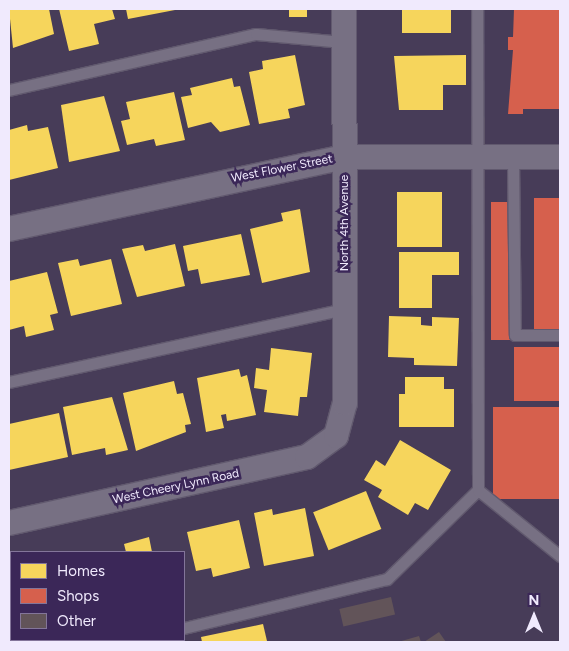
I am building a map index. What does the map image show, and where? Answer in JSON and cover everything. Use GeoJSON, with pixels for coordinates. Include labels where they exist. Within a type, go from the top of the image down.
{"type":"FeatureCollection","features":[{"type":"Feature","properties":{"kind":"street","name":"North 4th Avenue"},"geometry":{"type":"LineString","coordinates":[[336,436],[345,403],[344,9]]}},
{"type":"Feature","properties":{"kind":"street","name":"West Flower Street"},"geometry":{"type":"LineString","coordinates":[[9,228],[344,158],[560,157]]}},
{"type":"Feature","properties":{"kind":"street","name":"West Cheery Lynn Road"},"geometry":{"type":"LineString","coordinates":[[9,523],[307,457],[336,436]]}},
{"type":"Feature","properties":{"kind":"lane"},"geometry":{"type":"LineString","coordinates":[[185,628],[387,579],[478,490],[477,9]]}},
{"type":"Feature","properties":{"kind":"lane"},"geometry":{"type":"LineString","coordinates":[[9,90],[256,34],[343,42]]}},
{"type":"Feature","properties":{"kind":"lane"},"geometry":{"type":"LineString","coordinates":[[514,158],[515,335],[560,335]]}},
{"type":"Feature","properties":{"kind":"lane"},"geometry":{"type":"LineString","coordinates":[[9,382],[345,310]]}},
{"type":"Feature","properties":{"kind":"lane"},"geometry":{"type":"LineString","coordinates":[[478,490],[560,556]]}},
{"type":"Feature","properties":{"kind":"building: Homes"},"geometry":{"type":"Polygon","coordinates":[[[9,9],[49,9],[54,34],[13,48],[9,9]]]}},
{"type":"Feature","properties":{"kind":"building: Homes"},"geometry":{"type":"Polygon","coordinates":[[[59,9],[112,9],[115,19],[94,24],[99,44],[69,51],[59,9]]]}},
{"type":"Feature","properties":{"kind":"building: Homes"},"geometry":{"type":"Polygon","coordinates":[[[126,9],[175,9],[175,10],[128,19],[126,9]]]}},
{"type":"Feature","properties":{"kind":"building: Homes"},"geometry":{"type":"Polygon","coordinates":[[[289,9],[307,9],[307,17],[289,17],[289,9]]]}},
{"type":"Feature","properties":{"kind":"building: Homes"},"geometry":{"type":"Polygon","coordinates":[[[402,9],[451,9],[451,33],[402,33],[402,9]]]}},
{"type":"Feature","properties":{"kind":"building: Homes"},"geometry":{"type":"Polygon","coordinates":[[[295,55],[305,105],[288,109],[290,118],[259,124],[249,72],[263,69],[262,61],[295,55]]]}},
{"type":"Feature","properties":{"kind":"building: Homes"},"geometry":{"type":"Polygon","coordinates":[[[466,55],[466,85],[443,85],[443,110],[399,110],[394,56],[466,55]]]}},
{"type":"Feature","properties":{"kind":"building: Homes"},"geometry":{"type":"Polygon","coordinates":[[[232,78],[234,87],[240,86],[250,125],[220,132],[211,122],[188,128],[181,97],[192,95],[190,88],[232,78]]]}},
{"type":"Feature","properties":{"kind":"building: Homes"},"geometry":{"type":"Polygon","coordinates":[[[174,92],[185,140],[156,146],[154,139],[127,145],[121,121],[130,119],[126,102],[174,92]]]}},
{"type":"Feature","properties":{"kind":"building: Homes"},"geometry":{"type":"Polygon","coordinates":[[[104,96],[120,151],[69,162],[61,105],[104,96]]]}},
{"type":"Feature","properties":{"kind":"building: Homes"},"geometry":{"type":"Polygon","coordinates":[[[27,125],[28,131],[48,127],[58,168],[9,180],[9,130],[27,125]]]}},
{"type":"Feature","properties":{"kind":"building: Homes"},"geometry":{"type":"Polygon","coordinates":[[[397,192],[442,192],[442,247],[397,247],[397,192]]]}},
{"type":"Feature","properties":{"kind":"building: Homes"},"geometry":{"type":"Polygon","coordinates":[[[300,209],[310,272],[262,283],[250,229],[283,221],[281,213],[300,209]]]}},
{"type":"Feature","properties":{"kind":"building: Homes"},"geometry":{"type":"Polygon","coordinates":[[[241,234],[250,275],[201,284],[198,269],[188,271],[183,246],[241,234]]]}},
{"type":"Feature","properties":{"kind":"building: Homes"},"geometry":{"type":"Polygon","coordinates":[[[175,244],[185,286],[137,297],[122,249],[143,245],[145,251],[175,244]]]}},
{"type":"Feature","properties":{"kind":"building: Homes"},"geometry":{"type":"Polygon","coordinates":[[[399,252],[459,252],[459,275],[432,275],[432,308],[399,308],[399,252]]]}},
{"type":"Feature","properties":{"kind":"building: Homes"},"geometry":{"type":"Polygon","coordinates":[[[78,259],[80,266],[111,259],[122,304],[71,316],[58,263],[78,259]]]}},
{"type":"Feature","properties":{"kind":"building: Homes"},"geometry":{"type":"Polygon","coordinates":[[[47,272],[58,313],[50,315],[54,330],[26,337],[24,326],[9,330],[9,281],[47,272]]]}},
{"type":"Feature","properties":{"kind":"building: Homes"},"geometry":{"type":"Polygon","coordinates":[[[389,316],[421,317],[421,325],[432,326],[432,317],[459,318],[457,366],[414,365],[414,358],[388,357],[389,316]]]}},
{"type":"Feature","properties":{"kind":"building: Homes"},"geometry":{"type":"Polygon","coordinates":[[[271,348],[312,353],[307,397],[300,397],[298,416],[264,412],[267,390],[254,388],[256,368],[269,370],[271,348]]]}},
{"type":"Feature","properties":{"kind":"building: Homes"},"geometry":{"type":"Polygon","coordinates":[[[239,369],[241,377],[247,375],[256,415],[227,421],[226,414],[221,415],[224,428],[206,432],[197,378],[239,369]]]}},
{"type":"Feature","properties":{"kind":"building: Homes"},"geometry":{"type":"Polygon","coordinates":[[[405,377],[444,377],[444,389],[454,389],[454,427],[399,427],[399,394],[405,394],[405,377]]]}},
{"type":"Feature","properties":{"kind":"building: Homes"},"geometry":{"type":"Polygon","coordinates":[[[174,381],[177,394],[183,393],[191,424],[185,425],[186,432],[136,451],[123,393],[174,381]]]}},
{"type":"Feature","properties":{"kind":"building: Homes"},"geometry":{"type":"Polygon","coordinates":[[[112,397],[128,450],[106,455],[105,448],[72,455],[63,407],[112,397]]]}},
{"type":"Feature","properties":{"kind":"building: Homes"},"geometry":{"type":"Polygon","coordinates":[[[59,413],[68,457],[9,470],[9,424],[59,413]]]}},
{"type":"Feature","properties":{"kind":"building: Homes"},"geometry":{"type":"Polygon","coordinates":[[[400,440],[451,470],[428,510],[415,503],[408,515],[378,497],[382,490],[364,480],[376,460],[385,466],[400,440]]]}},
{"type":"Feature","properties":{"kind":"building: Homes"},"geometry":{"type":"Polygon","coordinates":[[[366,491],[381,529],[329,550],[313,512],[366,491]]]}},
{"type":"Feature","properties":{"kind":"building: Homes"},"geometry":{"type":"Polygon","coordinates":[[[305,508],[314,556],[264,566],[254,513],[272,509],[273,515],[305,508]]]}},
{"type":"Feature","properties":{"kind":"building: Homes"},"geometry":{"type":"Polygon","coordinates":[[[239,520],[250,568],[213,577],[211,568],[196,571],[187,532],[239,520]]]}},
{"type":"Feature","properties":{"kind":"building: Homes"},"geometry":{"type":"Polygon","coordinates":[[[149,537],[152,551],[126,551],[124,544],[149,537]]]}},
{"type":"Feature","properties":{"kind":"building: Homes"},"geometry":{"type":"Polygon","coordinates":[[[9,571],[10,571],[10,599],[9,571]]]}},
{"type":"Feature","properties":{"kind":"building: Homes"},"geometry":{"type":"Polygon","coordinates":[[[263,624],[267,641],[202,642],[201,637],[263,624]]]}},
{"type":"Feature","properties":{"kind":"building: Shops"},"geometry":{"type":"Polygon","coordinates":[[[514,9],[560,9],[560,109],[523,109],[523,114],[508,114],[513,50],[508,50],[508,37],[513,37],[514,9]]]}},
{"type":"Feature","properties":{"kind":"building: Shops"},"geometry":{"type":"Polygon","coordinates":[[[534,198],[560,198],[560,331],[534,331],[534,198]]]}},
{"type":"Feature","properties":{"kind":"building: Shops"},"geometry":{"type":"Polygon","coordinates":[[[491,202],[513,202],[513,340],[491,340],[491,202]]]}},
{"type":"Feature","properties":{"kind":"building: Shops"},"geometry":{"type":"Polygon","coordinates":[[[514,347],[560,347],[560,401],[514,401],[514,347]]]}},
{"type":"Feature","properties":{"kind":"building: Shops"},"geometry":{"type":"Polygon","coordinates":[[[493,407],[560,407],[560,499],[493,499],[493,407]]]}},
{"type":"Feature","properties":{"kind":"building: Other"},"geometry":{"type":"Polygon","coordinates":[[[391,597],[395,615],[343,626],[339,609],[391,597]]]}},
{"type":"Feature","properties":{"kind":"building: Other"},"geometry":{"type":"Polygon","coordinates":[[[439,632],[446,642],[424,642],[439,632]]]}},
{"type":"Feature","properties":{"kind":"building: Other"},"geometry":{"type":"Polygon","coordinates":[[[419,636],[421,642],[398,642],[419,636]]]}}]}
